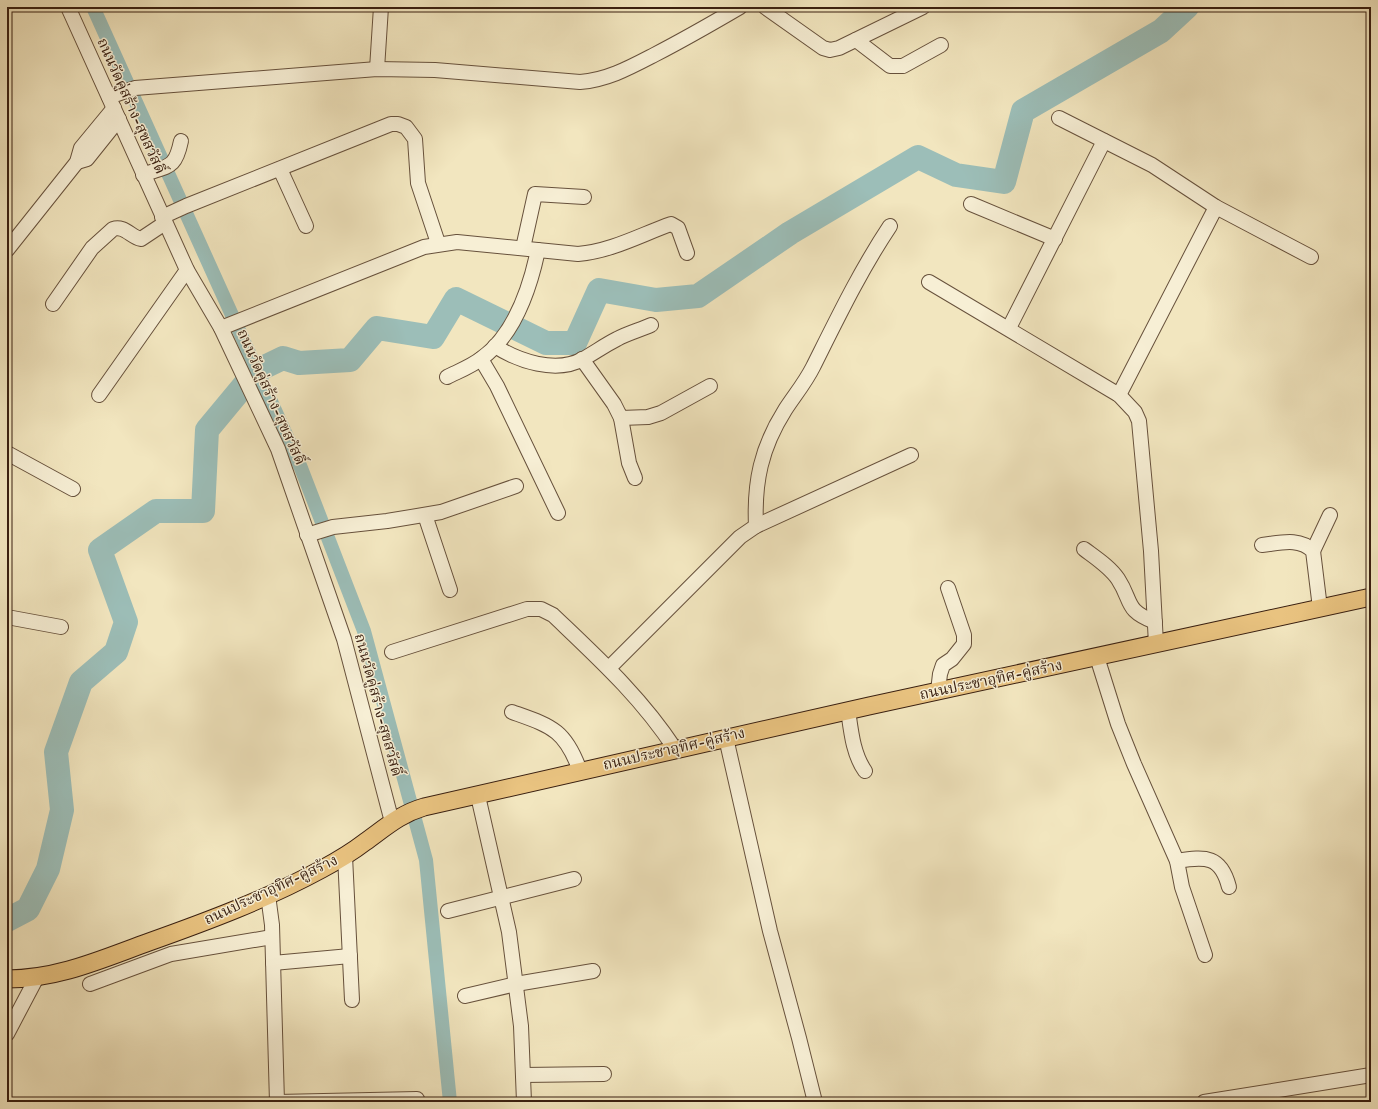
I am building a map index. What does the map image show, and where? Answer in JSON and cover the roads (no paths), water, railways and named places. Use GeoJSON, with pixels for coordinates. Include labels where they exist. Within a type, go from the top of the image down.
{"type":"FeatureCollection","features":[{"type":"Feature","properties":{"kind":"main road","name":"ถนนประชาอุทิศ-คู่สร้าง"},"geometry":{"type":"LineString","coordinates":[[7,979],[50,976],[78,968],[197,925],[268,895],[321,870],[345,856],[406,812],[848,710],[1371,597]]}},
{"type":"Feature","properties":{"kind":"street","name":"ถนนวัดคู่สร้าง-สุขสวัสดิ์"},"geometry":{"type":"LineString","coordinates":[[68,7],[114,108],[154,171],[172,214],[187,270],[221,328],[278,449],[313,533],[344,639],[392,822]]}},
{"type":"Feature","properties":{"kind":"street"},"geometry":{"type":"LineString","coordinates":[[377,69],[381,7]]}},
{"type":"Feature","properties":{"kind":"street"},"geometry":{"type":"LineString","coordinates":[[7,250],[77,162],[81,148],[128,90],[377,69],[436,70],[580,82],[594,81],[628,69],[682,41],[740,7]]}},
{"type":"Feature","properties":{"kind":"street"},"geometry":{"type":"LineString","coordinates":[[765,7],[823,48],[830,50],[839,48],[923,7]]}},
{"type":"Feature","properties":{"kind":"street"},"geometry":{"type":"LineString","coordinates":[[856,40],[890,66],[896,67],[903,66],[941,45]]}},
{"type":"Feature","properties":{"kind":"street"},"geometry":{"type":"LineString","coordinates":[[1059,118],[1152,165],[1216,207],[1311,257]]}},
{"type":"Feature","properties":{"kind":"street"},"geometry":{"type":"LineString","coordinates":[[52,304],[92,248],[113,229],[122,228],[136,238],[142,239],[172,214],[391,124],[398,124],[406,127],[415,139],[418,183],[438,243]]}},
{"type":"Feature","properties":{"kind":"street"},"geometry":{"type":"LineString","coordinates":[[154,171],[171,165],[176,160],[181,141]]}},
{"type":"Feature","properties":{"kind":"street"},"geometry":{"type":"LineString","coordinates":[[1009,328],[1104,141]]}},
{"type":"Feature","properties":{"kind":"street"},"geometry":{"type":"LineString","coordinates":[[280,169],[306,226]]}},
{"type":"Feature","properties":{"kind":"street"},"geometry":{"type":"LineString","coordinates":[[523,248],[535,194],[584,197]]}},
{"type":"Feature","properties":{"kind":"street"},"geometry":{"type":"LineString","coordinates":[[971,204],[1055,239]]}},
{"type":"Feature","properties":{"kind":"street"},"geometry":{"type":"LineString","coordinates":[[1119,395],[1216,207]]}},
{"type":"Feature","properties":{"kind":"street"},"geometry":{"type":"LineString","coordinates":[[221,328],[424,247],[438,243],[457,242],[578,254],[596,252],[624,244],[672,224],[678,228],[687,253]]}},
{"type":"Feature","properties":{"kind":"street"},"geometry":{"type":"LineString","coordinates":[[756,526],[755,502],[757,477],[768,443],[785,410],[800,389],[812,368],[845,301],[870,257],[890,226]]}},
{"type":"Feature","properties":{"kind":"street"},"geometry":{"type":"LineString","coordinates":[[447,377],[481,359],[507,332],[526,295],[538,250]]}},
{"type":"Feature","properties":{"kind":"street"},"geometry":{"type":"LineString","coordinates":[[100,395],[187,270]]}},
{"type":"Feature","properties":{"kind":"street"},"geometry":{"type":"LineString","coordinates":[[929,282],[1009,328],[1119,395],[1135,412],[1139,421],[1151,551],[1156,644]]}},
{"type":"Feature","properties":{"kind":"street"},"geometry":{"type":"LineString","coordinates":[[495,346],[508,354],[540,364],[559,365],[582,359],[598,348],[619,337],[651,325]]}},
{"type":"Feature","properties":{"kind":"street"},"geometry":{"type":"LineString","coordinates":[[481,359],[498,386],[558,513]]}},
{"type":"Feature","properties":{"kind":"street"},"geometry":{"type":"LineString","coordinates":[[582,359],[614,404],[621,418],[629,463],[636,478]]}},
{"type":"Feature","properties":{"kind":"street"},"geometry":{"type":"LineString","coordinates":[[621,418],[648,417],[661,413],[710,386]]}},
{"type":"Feature","properties":{"kind":"street"},"geometry":{"type":"LineString","coordinates":[[7,452],[73,489]]}},
{"type":"Feature","properties":{"kind":"street"},"geometry":{"type":"LineString","coordinates":[[609,668],[740,537],[756,526],[911,455]]}},
{"type":"Feature","properties":{"kind":"street"},"geometry":{"type":"LineString","coordinates":[[313,533],[333,527],[441,512],[516,486]]}},
{"type":"Feature","properties":{"kind":"street"},"geometry":{"type":"LineString","coordinates":[[425,515],[450,590]]}},
{"type":"Feature","properties":{"kind":"street"},"geometry":{"type":"LineString","coordinates":[[1313,552],[1330,515]]}},
{"type":"Feature","properties":{"kind":"street"},"geometry":{"type":"LineString","coordinates":[[1262,545],[1292,542],[1309,547],[1313,552],[1320,608]]}},
{"type":"Feature","properties":{"kind":"street"},"geometry":{"type":"LineString","coordinates":[[1084,549],[1109,569],[1117,578],[1134,611],[1139,616],[1155,622]]}},
{"type":"Feature","properties":{"kind":"street"},"geometry":{"type":"LineString","coordinates":[[938,691],[940,674],[943,665],[952,659],[964,644],[964,635],[948,588]]}},
{"type":"Feature","properties":{"kind":"street"},"geometry":{"type":"LineString","coordinates":[[392,652],[527,608],[541,609],[553,615],[635,695],[657,722],[675,749]]}},
{"type":"Feature","properties":{"kind":"street"},"geometry":{"type":"LineString","coordinates":[[7,617],[61,627]]}},
{"type":"Feature","properties":{"kind":"street"},"geometry":{"type":"LineString","coordinates":[[1097,657],[1121,731],[1158,820],[1177,861],[1182,888],[1206,955]]}},
{"type":"Feature","properties":{"kind":"street"},"geometry":{"type":"LineString","coordinates":[[848,710],[853,740],[860,763],[865,771]]}},
{"type":"Feature","properties":{"kind":"street"},"geometry":{"type":"LineString","coordinates":[[512,712],[558,731],[573,751],[580,771]]}},
{"type":"Feature","properties":{"kind":"street"},"geometry":{"type":"LineString","coordinates":[[726,738],[770,931],[799,1038],[814,1102]]}},
{"type":"Feature","properties":{"kind":"street"},"geometry":{"type":"LineString","coordinates":[[478,796],[509,932],[521,1026],[524,1102]]}},
{"type":"Feature","properties":{"kind":"street"},"geometry":{"type":"LineString","coordinates":[[345,856],[352,1000]]}},
{"type":"Feature","properties":{"kind":"street"},"geometry":{"type":"LineString","coordinates":[[1177,861],[1197,858],[1212,860],[1220,865],[1226,876],[1229,887]]}},
{"type":"Feature","properties":{"kind":"street"},"geometry":{"type":"LineString","coordinates":[[448,912],[500,897],[574,879]]}},
{"type":"Feature","properties":{"kind":"street"},"geometry":{"type":"LineString","coordinates":[[268,895],[272,937],[277,1102],[417,1099]]}},
{"type":"Feature","properties":{"kind":"street"},"geometry":{"type":"LineString","coordinates":[[90,984],[171,954],[272,937]]}},
{"type":"Feature","properties":{"kind":"street"},"geometry":{"type":"LineString","coordinates":[[273,963],[350,956]]}},
{"type":"Feature","properties":{"kind":"street"},"geometry":{"type":"LineString","coordinates":[[465,996],[516,984],[593,971]]}},
{"type":"Feature","properties":{"kind":"street"},"geometry":{"type":"LineString","coordinates":[[7,1034],[37,977]]}},
{"type":"Feature","properties":{"kind":"street"},"geometry":{"type":"LineString","coordinates":[[523,1075],[604,1074]]}},
{"type":"Feature","properties":{"kind":"street"},"geometry":{"type":"LineString","coordinates":[[1204,1102],[1371,1075]]}},
{"type":"Feature","properties":{"kind":"waterway"},"geometry":{"type":"LineString","coordinates":[[93,7],[301,468],[364,631],[426,860],[450,1102]]}},
{"type":"Feature","properties":{"kind":"waterway"},"geometry":{"type":"LineString","coordinates":[[7,920],[28,909],[48,869],[62,810],[56,752],[81,682],[116,652],[126,622],[100,550],[156,511],[203,511],[207,430],[256,371],[283,358],[299,363],[350,360],[377,328],[433,337],[456,299],[546,343],[575,343],[599,290],[656,300],[698,296],[790,233],[918,157],[956,175],[1004,182],[1023,111],[1161,31],[1187,7]]}}]}
